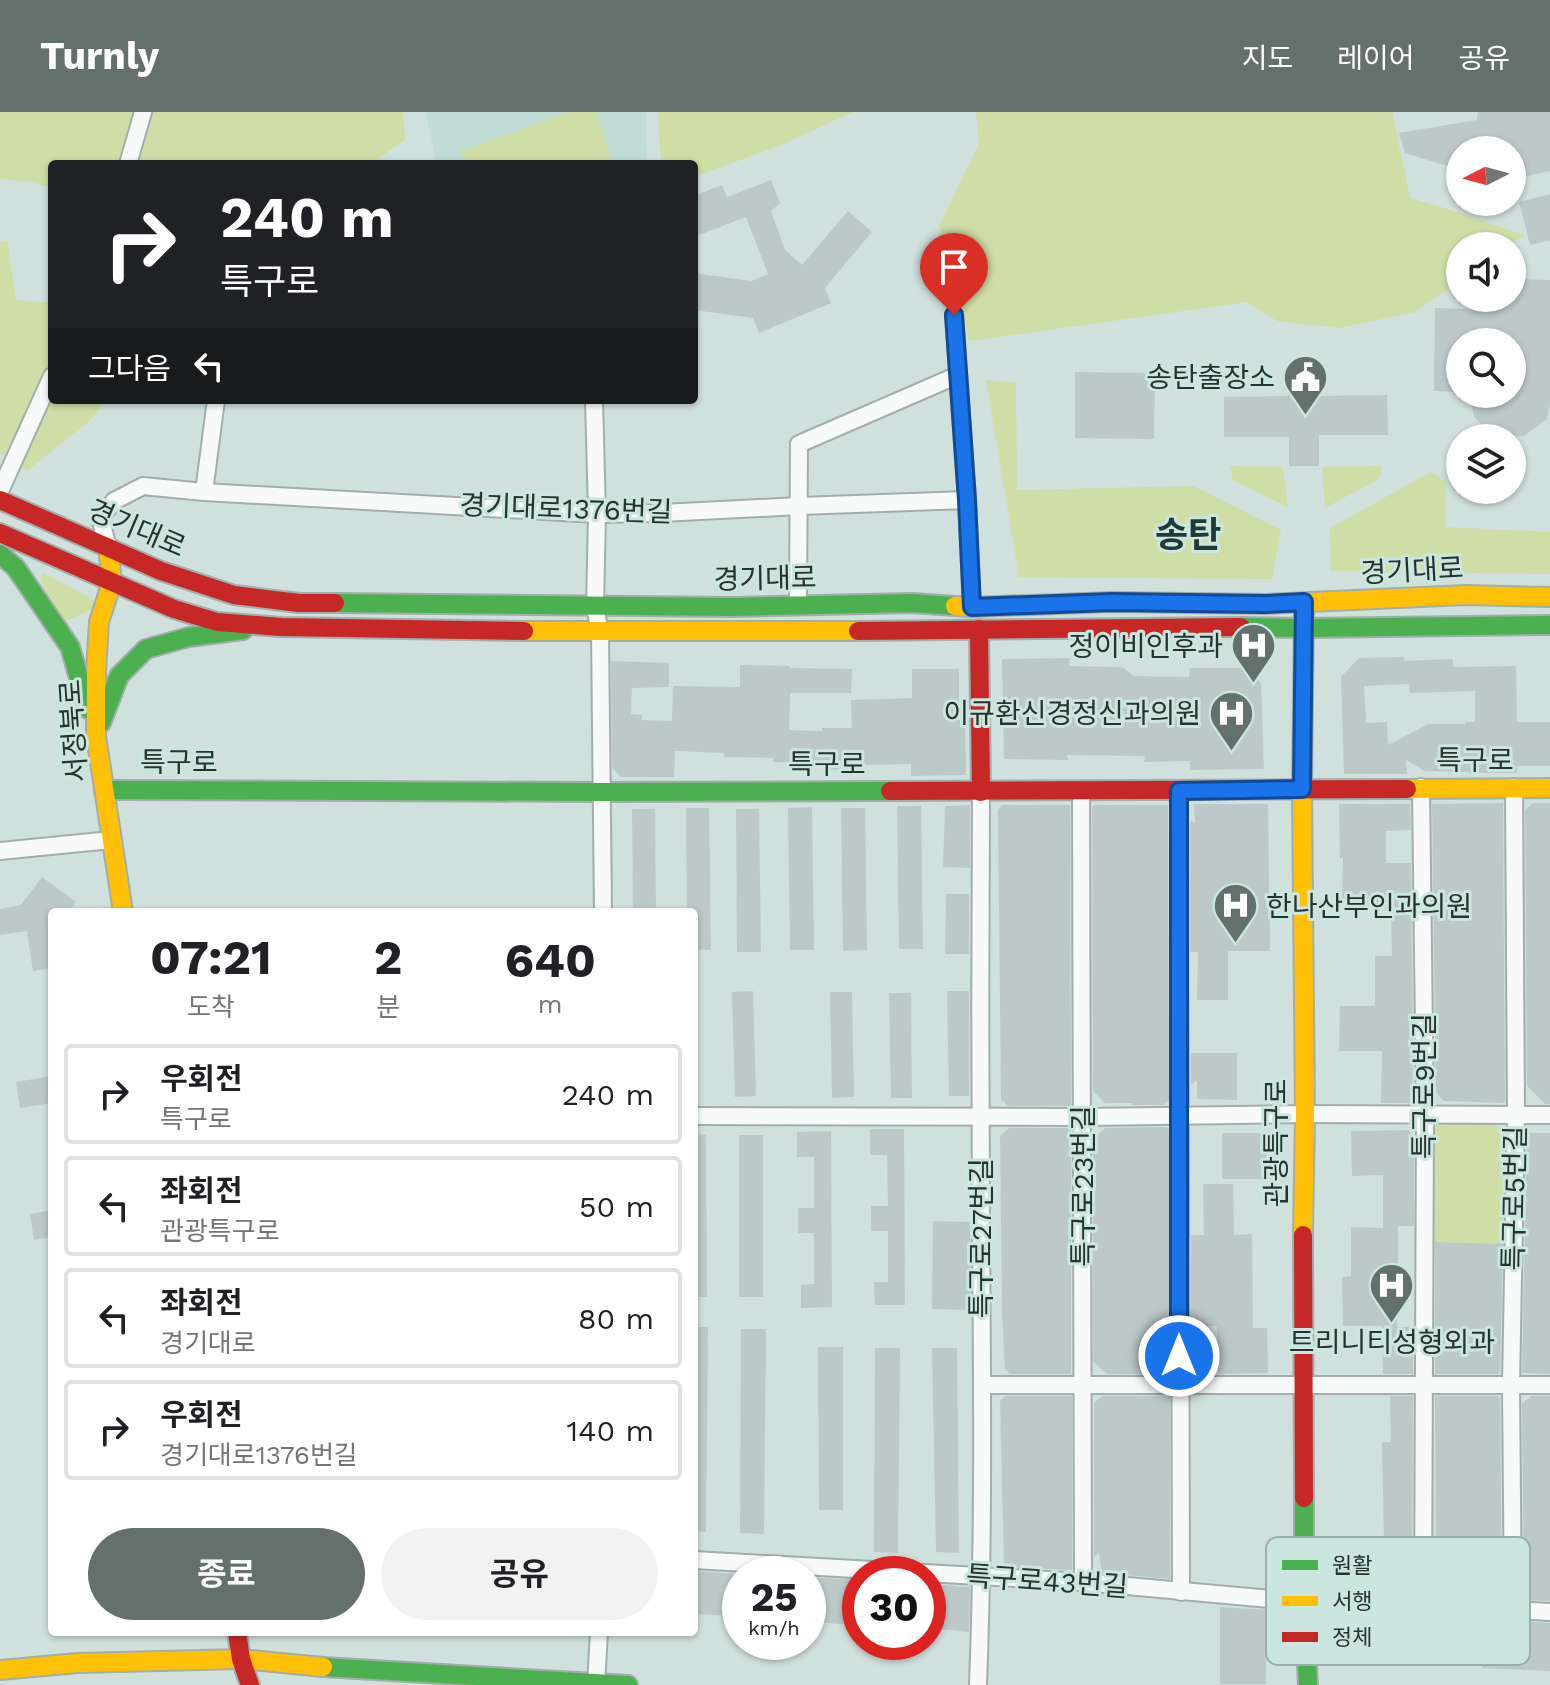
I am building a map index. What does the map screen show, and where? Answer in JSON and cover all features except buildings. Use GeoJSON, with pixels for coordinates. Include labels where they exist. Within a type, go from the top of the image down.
{"type":"FeatureCollection","features":[{"type":"Feature","properties":{"kind":"main road","name":"경기대로"},"geometry":{"type":"LineString","coordinates":[[0,500],[161,571],[234,595],[299,603],[595,607],[912,603],[972,607],[1112,602],[1265,604],[1466,595],[1550,597]]}},
{"type":"Feature","properties":{"kind":"main road","name":"경기대로"},"geometry":{"type":"LineString","coordinates":[[0,533],[174,609],[217,622],[297,628],[600,632],[1550,625]]}},
{"type":"Feature","properties":{"kind":"main road","name":"서정북로"},"geometry":{"type":"LineString","coordinates":[[108,547],[112,582],[99,622],[96,736],[122,908]]}},
{"type":"Feature","properties":{"kind":"main road"},"geometry":{"type":"LineString","coordinates":[[0,554],[8,570],[70,647],[96,736]]}},
{"type":"Feature","properties":{"kind":"main road","name":"관광특구로"},"geometry":{"type":"LineString","coordinates":[[1304,602],[1304,1537]]}},
{"type":"Feature","properties":{"kind":"main road"},"geometry":{"type":"LineString","coordinates":[[96,736],[119,676],[146,649],[189,637],[246,630],[254,625]]}},
{"type":"Feature","properties":{"kind":"main road"},"geometry":{"type":"LineString","coordinates":[[979,629],[981,792]]}},
{"type":"Feature","properties":{"kind":"main road","name":"특구로"},"geometry":{"type":"LineString","coordinates":[[104,790],[981,792],[1550,788]]}},
{"type":"Feature","properties":{"kind":"main road"},"geometry":{"type":"LineString","coordinates":[[238,1636],[250,1685]]}},
{"type":"Feature","properties":{"kind":"main road"},"geometry":{"type":"LineString","coordinates":[[0,1670],[78,1663],[241,1659],[347,1669],[628,1685]]}},
{"type":"Feature","properties":{"kind":"main road","name":"관광특구로"},"geometry":{"type":"LineString","coordinates":[[1307,1665],[1308,1685]]}},
{"type":"Feature","properties":{"kind":"main road"},"geometry":{"type":"LineString","coordinates":[[299,1681],[347,1669]]}},
{"type":"Feature","properties":{"kind":"street"},"geometry":{"type":"LineString","coordinates":[[129,160],[143,112]]}},
{"type":"Feature","properties":{"kind":"street"},"geometry":{"type":"LineString","coordinates":[[954,315],[972,607]]}},
{"type":"Feature","properties":{"kind":"street"},"geometry":{"type":"LineString","coordinates":[[798,605],[799,444],[958,375]]}},
{"type":"Feature","properties":{"kind":"street"},"geometry":{"type":"LineString","coordinates":[[0,491],[48,385]]}},
{"type":"Feature","properties":{"kind":"street"},"geometry":{"type":"LineString","coordinates":[[204,492],[215,404]]}},
{"type":"Feature","properties":{"kind":"street"},"geometry":{"type":"LineString","coordinates":[[594,404],[597,514],[595,607],[600,632],[603,908]]}},
{"type":"Feature","properties":{"kind":"street","name":"경기대로1376번길"},"geometry":{"type":"LineString","coordinates":[[108,547],[100,518],[114,501],[143,486],[597,514],[967,500]]}},
{"type":"Feature","properties":{"kind":"street","name":"특구로9번길"},"geometry":{"type":"LineString","coordinates":[[1421,787],[1425,1115],[1423,1537]]}},
{"type":"Feature","properties":{"kind":"street","name":"특구로5번길"},"geometry":{"type":"LineString","coordinates":[[1512,1537],[1511,1385],[1516,1114],[1514,787]]}},
{"type":"Feature","properties":{"kind":"street","name":"특구로23번길"},"geometry":{"type":"LineString","coordinates":[[1081,790],[1083,1582]]}},
{"type":"Feature","properties":{"kind":"street"},"geometry":{"type":"LineString","coordinates":[[1179,791],[1181,1592]]}},
{"type":"Feature","properties":{"kind":"street","name":"특구로27번길"},"geometry":{"type":"LineString","coordinates":[[978,1685],[983,1385],[981,792]]}},
{"type":"Feature","properties":{"kind":"street"},"geometry":{"type":"LineString","coordinates":[[0,851],[111,840]]}},
{"type":"Feature","properties":{"kind":"street"},"geometry":{"type":"LineString","coordinates":[[698,1116],[1550,1115]]}},
{"type":"Feature","properties":{"kind":"street"},"geometry":{"type":"LineString","coordinates":[[983,1385],[1550,1385]]}},
{"type":"Feature","properties":{"kind":"street","name":"특구로43번길"},"geometry":{"type":"LineString","coordinates":[[698,1560],[1083,1582],[1266,1599]]}},
{"type":"Feature","properties":{"kind":"street"},"geometry":{"type":"LineString","coordinates":[[1530,1610],[1550,1612]]}},
{"type":"Feature","properties":{"kind":"street"},"geometry":{"type":"LineString","coordinates":[[596,1684],[599,1636]]}},
{"type":"Feature","properties":{"kind":"shaded area"},"geometry":{"type":"Polygon","coordinates":[[[426,112],[646,112],[647,160],[435,160],[426,112]]]}},
{"type":"Feature","properties":{"kind":"green space"},"geometry":{"type":"Polygon","coordinates":[[[0,112],[403,112],[405,140],[376,160],[48,160],[48,187],[0,179],[0,112]]]}},
{"type":"Feature","properties":{"kind":"green space"},"geometry":{"type":"Polygon","coordinates":[[[569,112],[596,112],[612,160],[464,160],[461,151],[569,112]]]}},
{"type":"Feature","properties":{"kind":"green space"},"geometry":{"type":"Polygon","coordinates":[[[658,112],[853,112],[781,145],[698,176],[698,160],[661,160],[658,112]]]}},
{"type":"Feature","properties":{"kind":"green space"},"geometry":{"type":"Polygon","coordinates":[[[976,112],[1392,112],[1410,198],[1446,209],[1446,216],[1469,216],[1515,232],[1446,232],[1446,291],[1415,312],[1339,328],[1277,321],[1247,302],[969,341],[939,225],[979,144],[976,112]]]}},
{"type":"Feature","properties":{"kind":"green space"},"geometry":{"type":"Polygon","coordinates":[[[7,240],[16,300],[48,303],[48,404],[104,404],[88,422],[27,471],[0,453],[0,242],[7,240]]]}},
{"type":"Feature","properties":{"kind":"green space"},"geometry":{"type":"Polygon","coordinates":[[[986,380],[1016,383],[1017,490],[1194,486],[1281,530],[1272,579],[1019,577],[986,380]]]}},
{"type":"Feature","properties":{"kind":"green space"},"geometry":{"type":"Polygon","coordinates":[[[1230,466],[1283,467],[1288,507],[1233,480],[1230,466]]]}},
{"type":"Feature","properties":{"kind":"green space"},"geometry":{"type":"Polygon","coordinates":[[[1382,466],[1379,479],[1325,508],[1322,467],[1382,466]]]}},
{"type":"Feature","properties":{"kind":"green space"},"geometry":{"type":"Polygon","coordinates":[[[1431,472],[1446,481],[1445,527],[1550,532],[1550,574],[1331,571],[1330,528],[1431,472]]]}},
{"type":"Feature","properties":{"kind":"green space"},"geometry":{"type":"Polygon","coordinates":[[[43,573],[94,600],[93,609],[64,622],[40,580],[43,573]]]}},
{"type":"Feature","properties":{"kind":"green space"},"geometry":{"type":"Polygon","coordinates":[[[1493,1123],[1512,1141],[1507,1244],[1428,1242],[1431,1126],[1493,1123]]]}},
{"type":"Feature","properties":{"kind":"traffic: fast"},"geometry":{"type":"LineString","coordinates":[[0,554],[16,568],[70,647],[88,709]]}},
{"type":"Feature","properties":{"kind":"traffic: fast"},"geometry":{"type":"LineString","coordinates":[[335,603],[733,607],[912,603],[955,606]]}},
{"type":"Feature","properties":{"kind":"traffic: fast"},"geometry":{"type":"LineString","coordinates":[[1241,627],[1550,625]]}},
{"type":"Feature","properties":{"kind":"traffic: fast"},"geometry":{"type":"LineString","coordinates":[[101,723],[119,676],[146,649],[189,637],[243,630]]}},
{"type":"Feature","properties":{"kind":"traffic: fast"},"geometry":{"type":"LineString","coordinates":[[104,790],[890,791]]}},
{"type":"Feature","properties":{"kind":"traffic: fast"},"geometry":{"type":"LineString","coordinates":[[1304,1498],[1304,1537]]}},
{"type":"Feature","properties":{"kind":"traffic: fast"},"geometry":{"type":"LineString","coordinates":[[1307,1665],[1308,1685]]}},
{"type":"Feature","properties":{"kind":"traffic: fast"},"geometry":{"type":"LineString","coordinates":[[323,1667],[628,1685]]}},
{"type":"Feature","properties":{"kind":"traffic: slow"},"geometry":{"type":"LineString","coordinates":[[108,547],[112,582],[99,622],[96,736],[122,908]]}},
{"type":"Feature","properties":{"kind":"traffic: slow"},"geometry":{"type":"LineString","coordinates":[[955,606],[1112,602],[1265,604],[1466,595],[1550,597]]}},
{"type":"Feature","properties":{"kind":"traffic: slow"},"geometry":{"type":"LineString","coordinates":[[1303,1235],[1304,608]]}},
{"type":"Feature","properties":{"kind":"traffic: slow"},"geometry":{"type":"LineString","coordinates":[[524,631],[858,631]]}},
{"type":"Feature","properties":{"kind":"traffic: slow"},"geometry":{"type":"LineString","coordinates":[[1407,789],[1550,788]]}},
{"type":"Feature","properties":{"kind":"traffic: slow"},"geometry":{"type":"LineString","coordinates":[[0,1670],[78,1663],[241,1659],[323,1667]]}},
{"type":"Feature","properties":{"kind":"traffic: jam"},"geometry":{"type":"LineString","coordinates":[[0,500],[161,571],[234,595],[299,603],[335,603]]}},
{"type":"Feature","properties":{"kind":"traffic: jam"},"geometry":{"type":"LineString","coordinates":[[0,533],[174,609],[217,622],[281,627],[524,631]]}},
{"type":"Feature","properties":{"kind":"traffic: jam"},"geometry":{"type":"LineString","coordinates":[[858,631],[1241,627]]}},
{"type":"Feature","properties":{"kind":"traffic: jam"},"geometry":{"type":"LineString","coordinates":[[979,629],[981,792]]}},
{"type":"Feature","properties":{"kind":"traffic: jam"},"geometry":{"type":"LineString","coordinates":[[890,791],[1407,789]]}},
{"type":"Feature","properties":{"kind":"traffic: jam"},"geometry":{"type":"LineString","coordinates":[[1303,1235],[1304,1498]]}},
{"type":"Feature","properties":{"kind":"traffic: jam"},"geometry":{"type":"LineString","coordinates":[[238,1636],[250,1685]]}},
{"type":"Feature","properties":{"kind":"place","name":"송탄출장소"},"geometry":{"type":"Point","coordinates":[1306,416]}},
{"type":"Feature","properties":{"kind":"place","name":"정이비인후과"},"geometry":{"type":"Point","coordinates":[1254,685]}},
{"type":"Feature","properties":{"kind":"place","name":"이규환신경정신과의원"},"geometry":{"type":"Point","coordinates":[1232,752]}},
{"type":"Feature","properties":{"kind":"place","name":"한나산부인과의원"},"geometry":{"type":"Point","coordinates":[1235,945]}},
{"type":"Feature","properties":{"kind":"place","name":"트리니티성형외과"},"geometry":{"type":"Point","coordinates":[1392,1324]}},
{"type":"Feature","properties":{"kind":"district","name":"송탄"},"geometry":{"type":"Point","coordinates":[1188,534]}},
{"type":"Feature","properties":{"kind":"route"},"geometry":{"type":"LineString","coordinates":[[954,315],[972,607],[1112,602],[1304,602],[1302,789],[1179,791],[1179,1356]]}}]}
